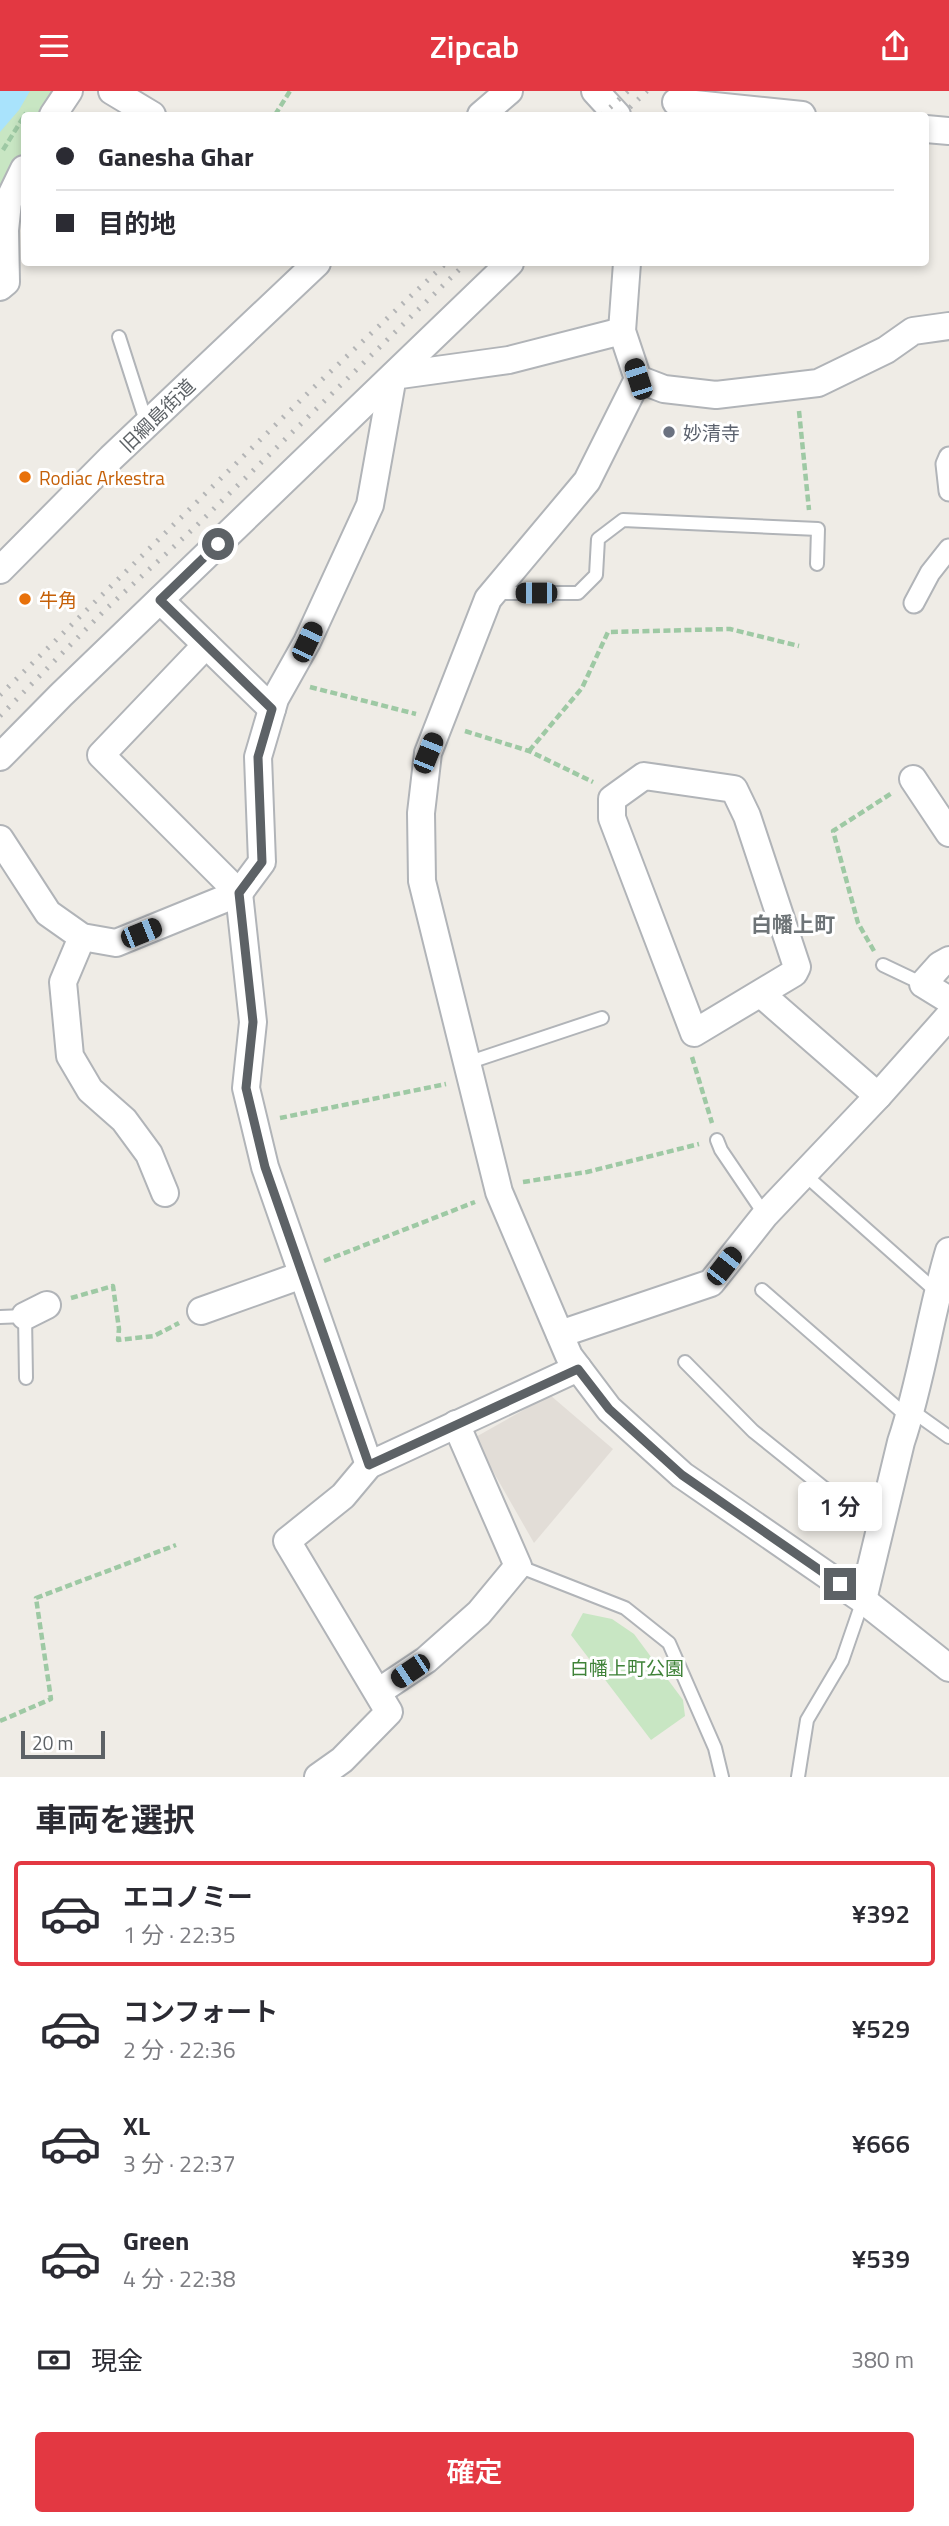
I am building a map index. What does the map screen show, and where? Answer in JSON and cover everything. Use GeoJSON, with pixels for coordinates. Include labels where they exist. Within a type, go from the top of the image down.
{"type":"FeatureCollection","features":[{"type":"Feature","properties":{"kind":"street"},"geometry":{"type":"LineString","coordinates":[[42,110],[69,91]]}},
{"type":"Feature","properties":{"kind":"street"},"geometry":{"type":"LineString","coordinates":[[112,91],[147,112]]}},
{"type":"Feature","properties":{"kind":"street"},"geometry":{"type":"LineString","coordinates":[[484,112],[509,91]]}},
{"type":"Feature","properties":{"kind":"street"},"geometry":{"type":"LineString","coordinates":[[595,91],[614,112]]}},
{"type":"Feature","properties":{"kind":"street"},"geometry":{"type":"LineString","coordinates":[[675,103],[770,112]]}},
{"type":"Feature","properties":{"kind":"street"},"geometry":{"type":"LineString","coordinates":[[929,129],[949,131]]}},
{"type":"Feature","properties":{"kind":"street"},"geometry":{"type":"LineString","coordinates":[[0,288],[6,282],[5,230],[8,202],[21,175]]}},
{"type":"Feature","properties":{"kind":"street","name":"旧綱島街道"},"geometry":{"type":"LineString","coordinates":[[0,570],[314,266]]}},
{"type":"Feature","properties":{"kind":"street"},"geometry":{"type":"LineString","coordinates":[[0,757],[507,266]]}},
{"type":"Feature","properties":{"kind":"street"},"geometry":{"type":"LineString","coordinates":[[627,266],[622,331],[638,379],[587,481],[488,599],[428,753],[423,801],[422,881],[498,1189],[569,1356],[609,1409],[682,1475],[863,1600],[949,1668]]}},
{"type":"Feature","properties":{"kind":"street"},"geometry":{"type":"LineString","coordinates":[[638,379],[664,389],[716,395],[818,383],[886,350],[913,331],[949,326]]}},
{"type":"Feature","properties":{"kind":"street"},"geometry":{"type":"LineString","coordinates":[[393,376],[509,360],[622,331]]}},
{"type":"Feature","properties":{"kind":"street"},"geometry":{"type":"LineString","coordinates":[[0,839],[48,913],[82,937],[116,943],[239,893],[262,862],[258,757],[272,709],[307,642],[370,506],[393,376]]}},
{"type":"Feature","properties":{"kind":"street"},"geometry":{"type":"LineString","coordinates":[[949,457],[946,464],[949,491]]}},
{"type":"Feature","properties":{"kind":"street"},"geometry":{"type":"LineString","coordinates":[[914,603],[930,573],[949,549]]}},
{"type":"Feature","properties":{"kind":"street"},"geometry":{"type":"LineString","coordinates":[[160,600],[272,709]]}},
{"type":"Feature","properties":{"kind":"street"},"geometry":{"type":"LineString","coordinates":[[206,645],[101,755],[239,893],[253,1022],[246,1088],[265,1167],[369,1465]]}},
{"type":"Feature","properties":{"kind":"street"},"geometry":{"type":"LineString","coordinates":[[644,776],[734,789],[747,816],[797,967],[794,973],[761,994],[694,1033],[612,818],[612,799],[644,776]]}},
{"type":"Feature","properties":{"kind":"street"},"geometry":{"type":"LineString","coordinates":[[913,779],[949,833]]}},
{"type":"Feature","properties":{"kind":"street"},"geometry":{"type":"LineString","coordinates":[[82,937],[63,982],[70,1056],[90,1090],[124,1120],[149,1154],[165,1193]]}},
{"type":"Feature","properties":{"kind":"street"},"geometry":{"type":"LineString","coordinates":[[949,960],[940,965],[923,984],[949,1000]]}},
{"type":"Feature","properties":{"kind":"street"},"geometry":{"type":"LineString","coordinates":[[761,994],[878,1096]]}},
{"type":"Feature","properties":{"kind":"street"},"geometry":{"type":"LineString","coordinates":[[559,1334],[711,1283],[765,1215],[878,1096],[949,1016]]}},
{"type":"Feature","properties":{"kind":"street"},"geometry":{"type":"LineString","coordinates":[[863,1600],[949,1251]]}},
{"type":"Feature","properties":{"kind":"street"},"geometry":{"type":"LineString","coordinates":[[201,1311],[302,1273]]}},
{"type":"Feature","properties":{"kind":"street"},"geometry":{"type":"LineString","coordinates":[[318,1777],[342,1760],[389,1712],[287,1541],[343,1496],[369,1465],[578,1369]]}},
{"type":"Feature","properties":{"kind":"street"},"geometry":{"type":"LineString","coordinates":[[378,1692],[426,1660],[479,1613],[518,1566],[456,1425]]}},
{"type":"Feature","properties":{"kind":"lane"},"geometry":{"type":"LineString","coordinates":[[120,337],[143,412],[151,421]]}},
{"type":"Feature","properties":{"kind":"lane"},"geometry":{"type":"LineString","coordinates":[[493,593],[578,593],[596,575],[598,539],[624,520],[818,529],[817,564]]}},
{"type":"Feature","properties":{"kind":"lane"},"geometry":{"type":"LineString","coordinates":[[883,965],[923,984]]}},
{"type":"Feature","properties":{"kind":"lane"},"geometry":{"type":"LineString","coordinates":[[469,1071],[602,1018]]}},
{"type":"Feature","properties":{"kind":"lane"},"geometry":{"type":"LineString","coordinates":[[718,1140],[720,1150],[765,1215]]}},
{"type":"Feature","properties":{"kind":"lane"},"geometry":{"type":"LineString","coordinates":[[804,1174],[937,1292]]}},
{"type":"Feature","properties":{"kind":"lane"},"geometry":{"type":"LineString","coordinates":[[762,1290],[910,1414],[949,1437]]}},
{"type":"Feature","properties":{"kind":"lane"},"geometry":{"type":"LineString","coordinates":[[24,1313],[26,1378]]}},
{"type":"Feature","properties":{"kind":"lane"},"geometry":{"type":"LineString","coordinates":[[685,1362],[753,1431],[824,1488],[883,1523]]}},
{"type":"Feature","properties":{"kind":"lane"},"geometry":{"type":"LineString","coordinates":[[518,1566],[625,1608],[669,1643],[716,1748],[722,1777]]}},
{"type":"Feature","properties":{"kind":"lane"},"geometry":{"type":"LineString","coordinates":[[799,1777],[807,1720],[842,1661],[863,1600]]}},
{"type":"Feature","properties":{"kind":"path"},"geometry":{"type":"LineString","coordinates":[[277,112],[290,91]]}},
{"type":"Feature","properties":{"kind":"path"},"geometry":{"type":"LineString","coordinates":[[0,154],[21,132]]}},
{"type":"Feature","properties":{"kind":"path"},"geometry":{"type":"LineString","coordinates":[[796,386],[810,506],[807,529]]}},
{"type":"Feature","properties":{"kind":"path"},"geometry":{"type":"LineString","coordinates":[[529,751],[582,688],[608,632],[730,629],[799,646]]}},
{"type":"Feature","properties":{"kind":"path"},"geometry":{"type":"LineString","coordinates":[[285,681],[440,722],[529,751],[619,794]]}},
{"type":"Feature","properties":{"kind":"path"},"geometry":{"type":"LineString","coordinates":[[883,965],[858,923],[833,831],[913,779]]}},
{"type":"Feature","properties":{"kind":"path"},"geometry":{"type":"LineString","coordinates":[[302,1273],[498,1189],[587,1172],[718,1140],[689,1049],[694,1033]]}},
{"type":"Feature","properties":{"kind":"path"},"geometry":{"type":"LineString","coordinates":[[254,1123],[469,1071]]}},
{"type":"Feature","properties":{"kind":"path"},"geometry":{"type":"LineString","coordinates":[[24,1313],[113,1286],[120,1329],[118,1340],[155,1336],[201,1311]]}},
{"type":"Feature","properties":{"kind":"path"},"geometry":{"type":"LineString","coordinates":[[0,1721],[51,1699],[36,1598],[176,1545]]}},
{"type":"Feature","properties":{"kind":"shaded area"},"geometry":{"type":"Polygon","coordinates":[[[550,1395],[613,1449],[534,1543],[474,1438],[550,1395]]]}},
{"type":"Feature","properties":{"kind":"green space"},"geometry":{"type":"Polygon","coordinates":[[[0,91],[59,91],[48,112],[21,112],[21,161],[0,200],[0,91]]]}},
{"type":"Feature","properties":{"kind":"green space","name":"白幡上町公園"},"geometry":{"type":"Polygon","coordinates":[[[583,1613],[612,1619],[634,1634],[683,1700],[685,1716],[651,1740],[571,1635],[583,1613]]]}},
{"type":"Feature","properties":{"kind":"water"},"geometry":{"type":"Polygon","coordinates":[[[0,91],[30,91],[19,110],[0,132],[0,91]]]}},
{"type":"Feature","properties":{"kind":"railway"},"geometry":{"type":"LineString","coordinates":[[605,112],[628,91]]}},
{"type":"Feature","properties":{"kind":"railway"},"geometry":{"type":"LineString","coordinates":[[625,112],[647,91]]}},
{"type":"Feature","properties":{"kind":"railway"},"geometry":{"type":"LineString","coordinates":[[0,695],[312,389],[443,266]]}},
{"type":"Feature","properties":{"kind":"railway"},"geometry":{"type":"LineString","coordinates":[[0,716],[106,609],[193,529],[463,266]]}},
{"type":"Feature","properties":{"kind":"place","name":"妙清寺"},"geometry":{"type":"Point","coordinates":[669,432]}},
{"type":"Feature","properties":{"kind":"place","name":"Rodiac Arkestra"},"geometry":{"type":"Point","coordinates":[25,477]}},
{"type":"Feature","properties":{"kind":"place","name":"牛角"},"geometry":{"type":"Point","coordinates":[25,599]}},
{"type":"Feature","properties":{"kind":"district","name":"白幡上町"},"geometry":{"type":"Point","coordinates":[793,924]}},
{"type":"Feature","properties":{"kind":"route"},"geometry":{"type":"LineString","coordinates":[[218,544],[160,600],[272,709],[258,757],[262,862],[239,893],[253,1022],[246,1088],[265,1167],[369,1465],[578,1369],[609,1409],[682,1475],[840,1584]]}}]}
